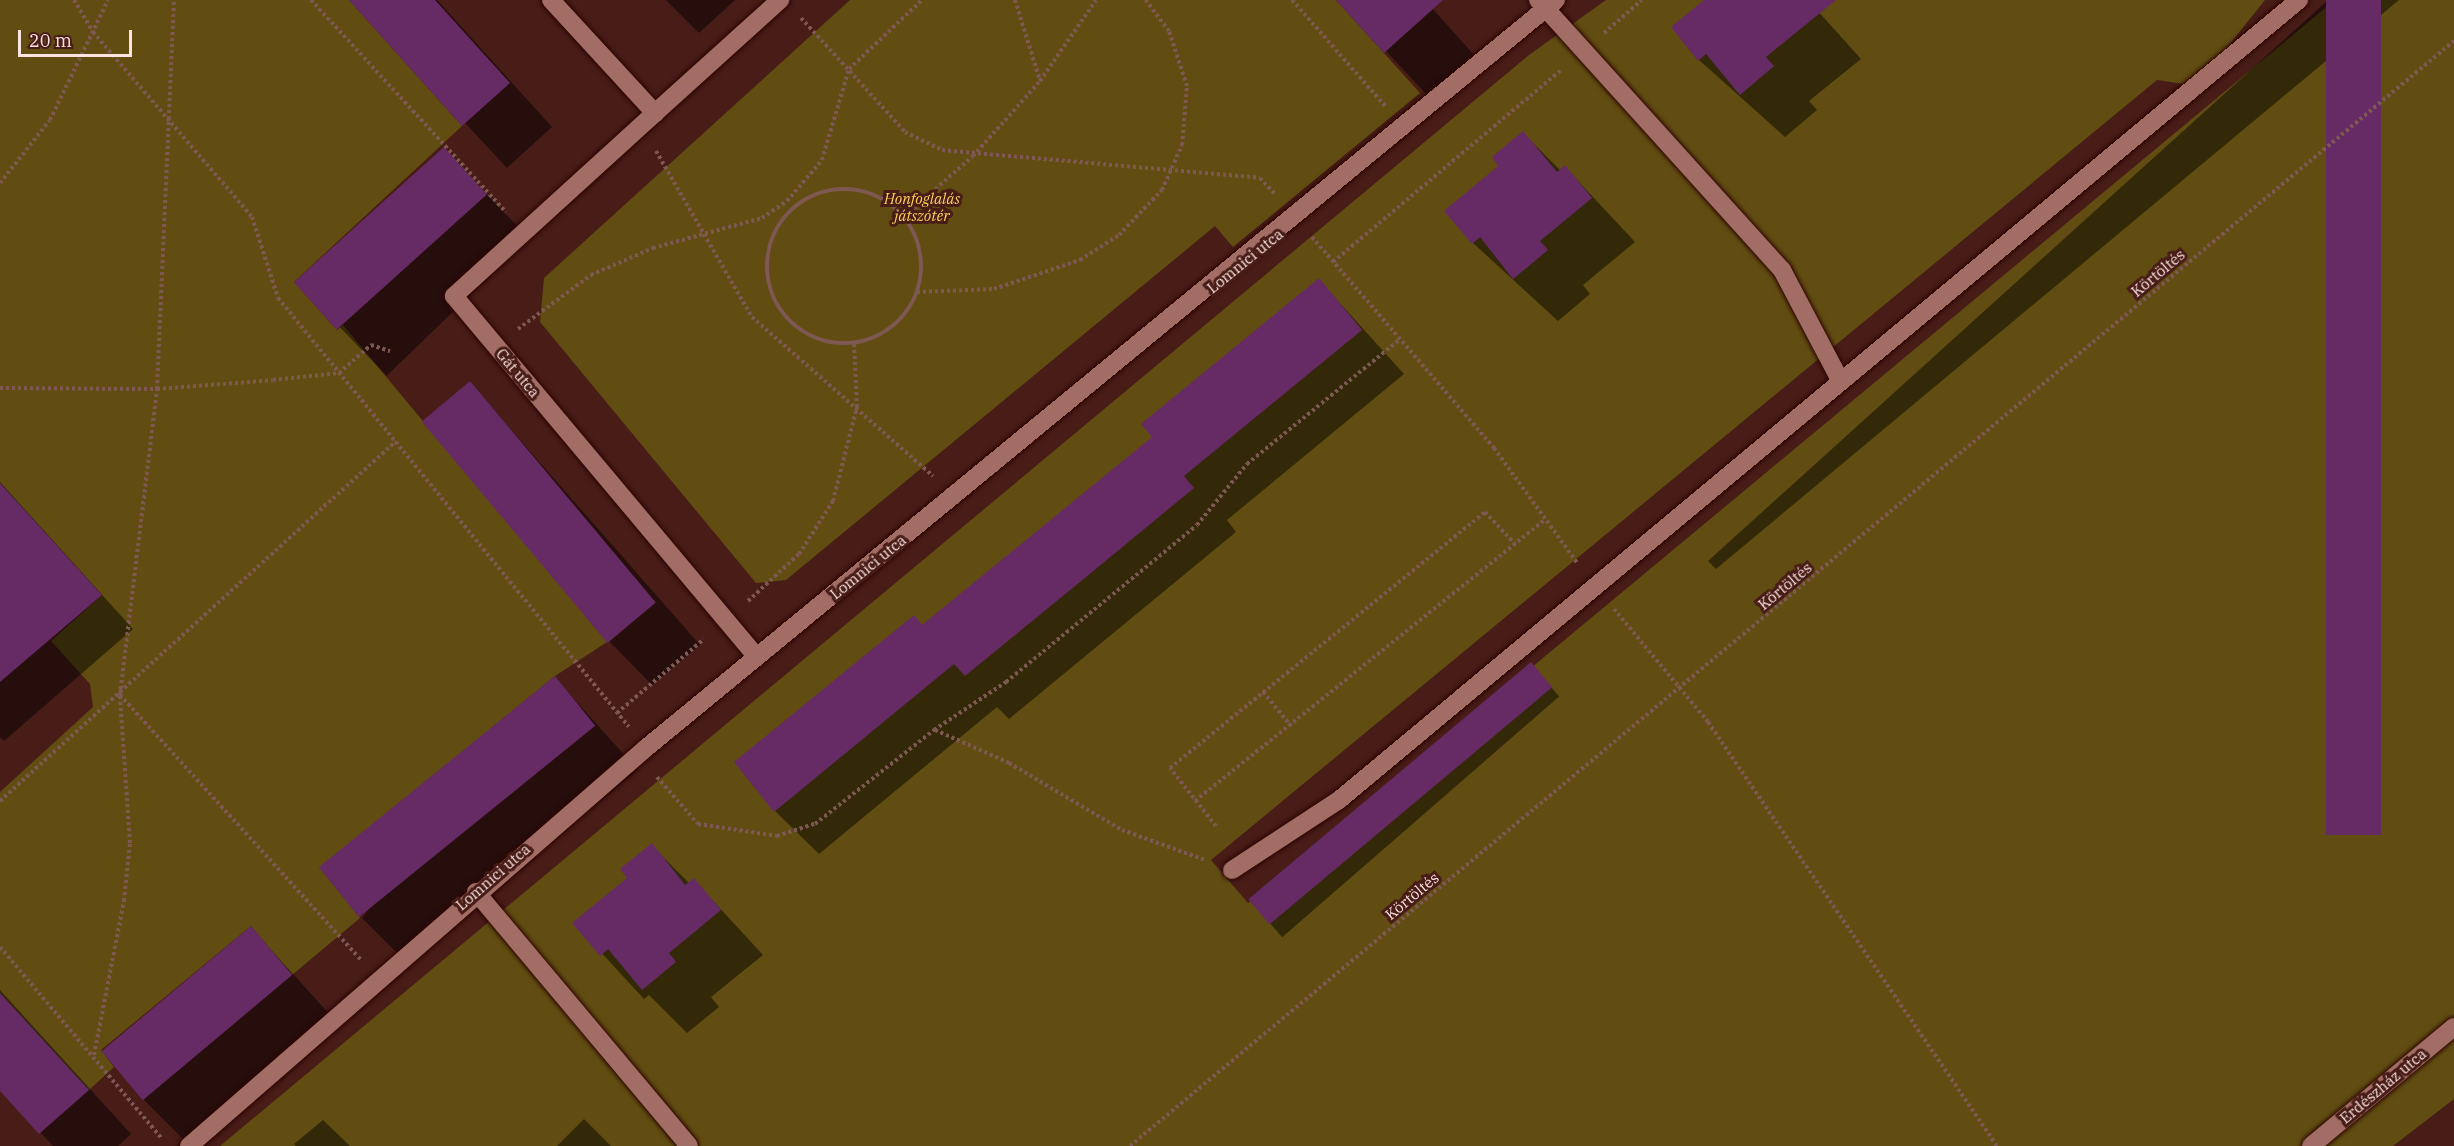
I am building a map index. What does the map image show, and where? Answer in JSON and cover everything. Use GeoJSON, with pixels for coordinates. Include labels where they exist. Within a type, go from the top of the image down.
{"type":"FeatureCollection","features":[{"type":"Feature","properties":{"kind":"street"},"geometry":{"type":"LineString","coordinates":[[551,0],[655,113]]}},
{"type":"Feature","properties":{"kind":"street"},"geometry":{"type":"LineString","coordinates":[[1232,870],[1339,800],[1596,588],[1839,378],[2300,0]]}},
{"type":"Feature","properties":{"kind":"street"},"geometry":{"type":"LineString","coordinates":[[1546,2],[1584,51],[1782,270],[1839,378]]}},
{"type":"Feature","properties":{"kind":"street","name":"Lomnici utca"},"geometry":{"type":"LineString","coordinates":[[189,1146],[476,892],[646,748],[1297,218],[1546,2]]}},
{"type":"Feature","properties":{"kind":"street","name":"Gát utca"},"geometry":{"type":"LineString","coordinates":[[757,657],[454,296],[655,113],[786,4]]}},
{"type":"Feature","properties":{"kind":"street"},"geometry":{"type":"LineString","coordinates":[[476,892],[689,1146]]}},
{"type":"Feature","properties":{"kind":"street","name":"Erdészház utca"},"geometry":{"type":"LineString","coordinates":[[2311,1146],[2454,1027]]}},
{"type":"Feature","properties":{"kind":"path"},"geometry":{"type":"LineString","coordinates":[[74,0],[93,32],[252,217],[278,298],[646,748],[657,777],[698,824],[777,836],[815,824],[934,730],[1006,682],[1197,525],[1247,464],[1398,341]]}},
{"type":"Feature","properties":{"kind":"path"},"geometry":{"type":"LineString","coordinates":[[0,183],[50,120],[108,0]]}},
{"type":"Feature","properties":{"kind":"path"},"geometry":{"type":"LineString","coordinates":[[94,1055],[124,901],[130,843],[120,695],[157,389],[173,125],[174,0]]}},
{"type":"Feature","properties":{"kind":"path"},"geometry":{"type":"LineString","coordinates":[[311,0],[525,232]]}},
{"type":"Feature","properties":{"kind":"path"},"geometry":{"type":"LineString","coordinates":[[496,347],[591,275],[653,248],[708,236],[762,218],[787,201],[822,160],[849,69],[922,0]]}},
{"type":"Feature","properties":{"kind":"path"},"geometry":{"type":"LineString","coordinates":[[1016,0],[1040,81]]}},
{"type":"Feature","properties":{"kind":"path"},"geometry":{"type":"LineString","coordinates":[[904,217],[973,156],[1040,81],[1096,0]]}},
{"type":"Feature","properties":{"kind":"path"},"geometry":{"type":"LineString","coordinates":[[917,292],[994,289],[1080,260],[1142,214],[1173,170],[1187,118],[1187,86],[1169,32],[1146,0]]}},
{"type":"Feature","properties":{"kind":"path"},"geometry":{"type":"LineString","coordinates":[[1292,0],[1404,127]]}},
{"type":"Feature","properties":{"kind":"path"},"geometry":{"type":"LineString","coordinates":[[1333,262],[1642,0]]}},
{"type":"Feature","properties":{"kind":"path"},"geometry":{"type":"LineString","coordinates":[[786,4],[849,69],[905,132],[942,150],[973,156],[1260,178],[1297,218],[1398,341],[1494,448],[1544,520],[1596,588],[1682,688],[1997,1146]]}},
{"type":"Feature","properties":{"kind":"path","name":"Körtöltés"},"geometry":{"type":"LineString","coordinates":[[1130,1146],[1682,688],[2454,41]]}},
{"type":"Feature","properties":{"kind":"path"},"geometry":{"type":"LineString","coordinates":[[638,130],[669,165],[752,317],[857,407],[953,498]]}},
{"type":"Feature","properties":{"kind":"path"},"geometry":{"type":"LineString","coordinates":[[850,189],[870,193],[904,217],[920,258],[917,292],[892,327],[854,344],[808,334],[780,311],[768,285],[766,257],[775,230],[793,208],[810,197],[850,189]]}},
{"type":"Feature","properties":{"kind":"path"},"geometry":{"type":"LineString","coordinates":[[787,201],[793,208]]}},
{"type":"Feature","properties":{"kind":"path"},"geometry":{"type":"LineString","coordinates":[[617,713],[800,554],[833,501],[857,407],[854,344]]}},
{"type":"Feature","properties":{"kind":"path"},"geometry":{"type":"LineString","coordinates":[[0,388],[157,389],[339,373],[371,345],[390,351]]}},
{"type":"Feature","properties":{"kind":"path"},"geometry":{"type":"LineString","coordinates":[[0,801],[120,695],[396,441]]}},
{"type":"Feature","properties":{"kind":"path"},"geometry":{"type":"LineString","coordinates":[[1215,826],[1170,768],[1485,512],[1515,544]]}},
{"type":"Feature","properties":{"kind":"path"},"geometry":{"type":"LineString","coordinates":[[1195,801],[1544,520]]}},
{"type":"Feature","properties":{"kind":"path"},"geometry":{"type":"LineString","coordinates":[[1263,692],[1291,726]]}},
{"type":"Feature","properties":{"kind":"path"},"geometry":{"type":"LineString","coordinates":[[120,695],[378,978]]}},
{"type":"Feature","properties":{"kind":"path"},"geometry":{"type":"LineString","coordinates":[[934,730],[1009,763],[1122,830],[1232,870]]}},
{"type":"Feature","properties":{"kind":"path"},"geometry":{"type":"LineString","coordinates":[[0,947],[94,1055],[167,1146]]}},
{"type":"Feature","properties":{"kind":"green space"},"geometry":{"type":"Polygon","coordinates":[[[0,0],[349,0],[462,126],[294,282],[337,330],[343,325],[607,642],[555,676],[320,868],[360,918],[292,975],[251,926],[101,1050],[114,1067],[89,1090],[0,993],[0,792],[93,707],[90,684],[51,641],[102,595],[0,483],[0,0]]]}},
{"type":"Feature","properties":{"kind":"green space","name":"Honfoglalás játszótér"},"geometry":{"type":"Polygon","coordinates":[[[850,0],[1336,0],[1420,93],[1233,247],[1215,226],[786,580],[756,583],[540,322],[544,278],[850,0]]]}},
{"type":"Feature","properties":{"kind":"green space"},"geometry":{"type":"Polygon","coordinates":[[[1606,0],[2265,0],[2221,55],[2184,84],[2157,80],[1211,860],[1248,903],[2335,0],[2454,0],[2454,1099],[2393,1146],[220,1146],[1529,55],[1606,0]]]}},
{"type":"Feature","properties":{"kind":"building"},"geometry":{"type":"Polygon","coordinates":[[[349,0],[435,0],[510,83],[462,126],[349,0]]]}},
{"type":"Feature","properties":{"kind":"building"},"geometry":{"type":"Polygon","coordinates":[[[1336,0],[1443,0],[1384,53],[1336,0]]]}},
{"type":"Feature","properties":{"kind":"building"},"geometry":{"type":"Polygon","coordinates":[[[1704,0],[1836,0],[1766,57],[1774,66],[1740,95],[1706,54],[1698,61],[1671,27],[1704,0]]]}},
{"type":"Feature","properties":{"kind":"building"},"geometry":{"type":"Polygon","coordinates":[[[2326,0],[2381,0],[2381,835],[2326,835],[2326,0]]]}},
{"type":"Feature","properties":{"kind":"building"},"geometry":{"type":"Polygon","coordinates":[[[1523,131],[1557,172],[1565,165],[1592,198],[1540,241],[1548,250],[1513,279],[1480,237],[1472,244],[1444,211],[1498,166],[1492,157],[1523,131]]]}},
{"type":"Feature","properties":{"kind":"building"},"geometry":{"type":"Polygon","coordinates":[[[444,147],[487,195],[337,330],[294,282],[444,147]]]}},
{"type":"Feature","properties":{"kind":"building"},"geometry":{"type":"Polygon","coordinates":[[[1319,278],[1362,330],[1184,476],[1194,488],[1080,582],[965,676],[954,664],[774,812],[734,762],[914,615],[922,625],[1152,437],[1141,424],[1319,278]]]}},
{"type":"Feature","properties":{"kind":"building"},"geometry":{"type":"Polygon","coordinates":[[[470,381],[656,602],[608,643],[422,421],[470,381]]]}},
{"type":"Feature","properties":{"kind":"building"},"geometry":{"type":"Polygon","coordinates":[[[0,483],[102,595],[0,682],[0,483]]]}},
{"type":"Feature","properties":{"kind":"building"},"geometry":{"type":"Polygon","coordinates":[[[1531,662],[1552,687],[1270,924],[1248,899],[1531,662]]]}},
{"type":"Feature","properties":{"kind":"building"},"geometry":{"type":"Polygon","coordinates":[[[555,676],[595,726],[359,917],[319,867],[555,676]]]}},
{"type":"Feature","properties":{"kind":"building"},"geometry":{"type":"Polygon","coordinates":[[[652,843],[685,885],[694,878],[721,910],[669,953],[676,962],[642,990],[608,949],[600,956],[572,923],[627,878],[620,869],[652,843]]]}},
{"type":"Feature","properties":{"kind":"building"},"geometry":{"type":"Polygon","coordinates":[[[251,926],[292,975],[143,1100],[102,1051],[251,926]]]}},
{"type":"Feature","properties":{"kind":"building"},"geometry":{"type":"Polygon","coordinates":[[[0,993],[89,1090],[39,1134],[0,1091],[0,993]]]}}]}
